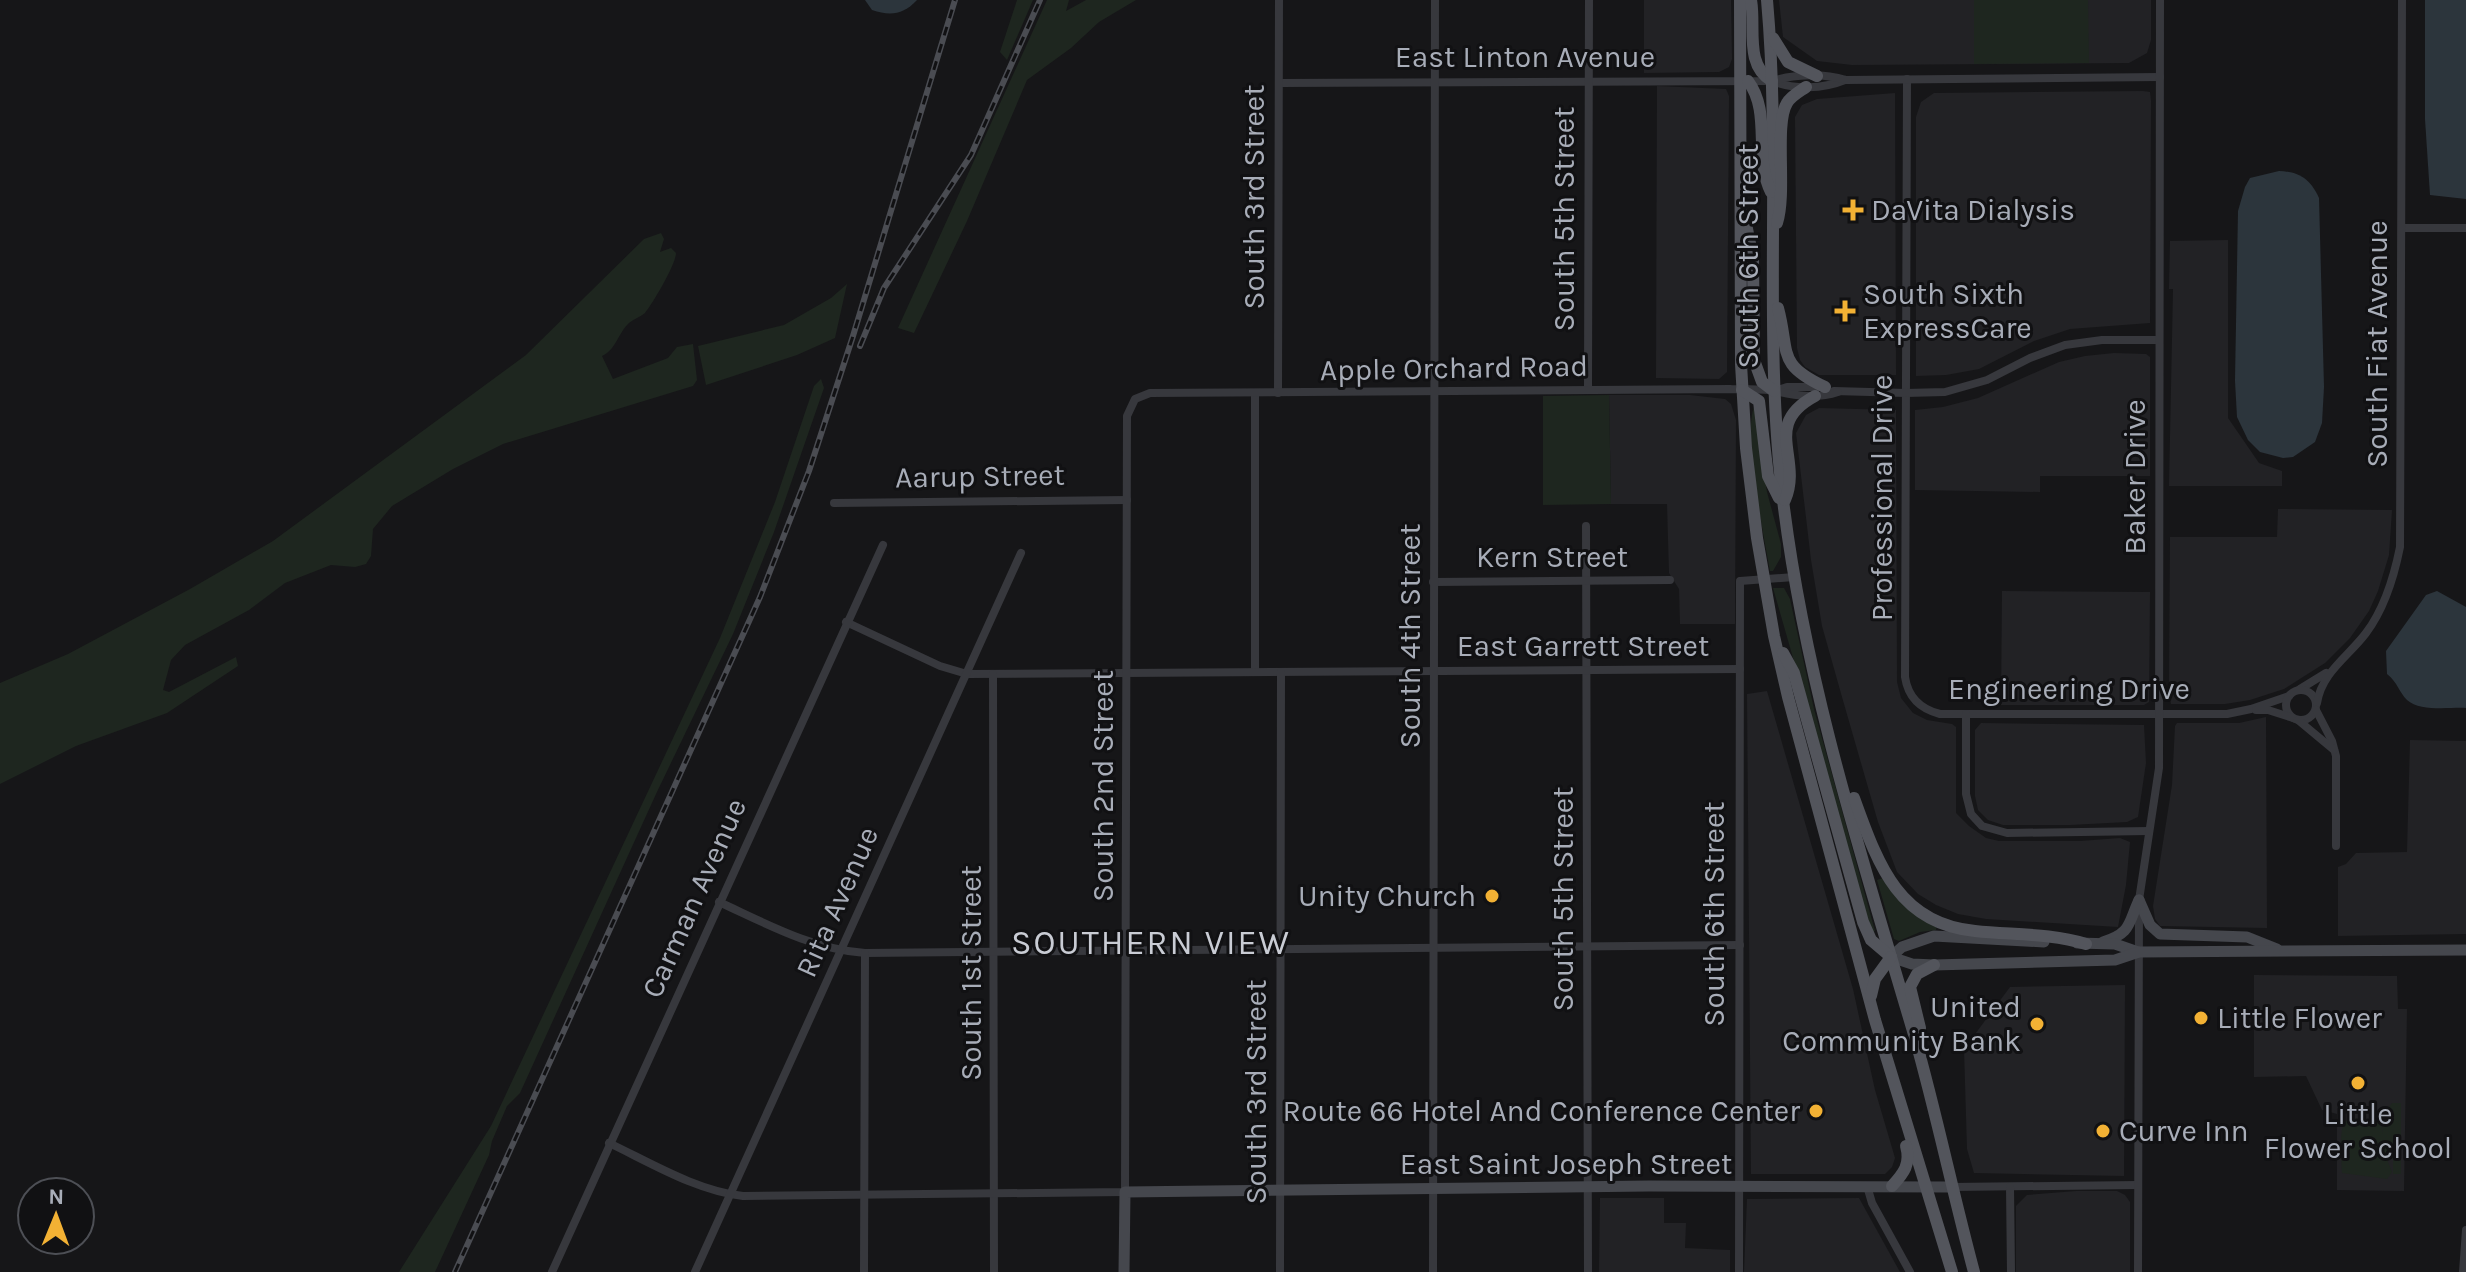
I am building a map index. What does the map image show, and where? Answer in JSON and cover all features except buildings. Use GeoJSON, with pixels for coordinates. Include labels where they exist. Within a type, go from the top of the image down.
{"type":"FeatureCollection","features":[{"type":"Feature","properties":{"kind":"main road","name":"South 6th Street"},"geometry":{"type":"LineString","coordinates":[[1740,0],[1744,81],[1740,190],[1742,390],[1751,493],[1764,580]]}},
{"type":"Feature","properties":{"kind":"main road"},"geometry":{"type":"LineString","coordinates":[[1751,0],[1755,61],[1763,75],[1772,81]]}},
{"type":"Feature","properties":{"kind":"main road","name":"South 6th Street"},"geometry":{"type":"LineString","coordinates":[[1767,0],[1772,81],[1774,391],[1794,577]]}},
{"type":"Feature","properties":{"kind":"main road"},"geometry":{"type":"LineString","coordinates":[[1770,32],[1778,50],[1788,62],[1817,76]]}},
{"type":"Feature","properties":{"kind":"main road"},"geometry":{"type":"LineString","coordinates":[[1744,81],[1759,103],[1763,176],[1773,194]]}},
{"type":"Feature","properties":{"kind":"main road"},"geometry":{"type":"LineString","coordinates":[[1773,238],[1782,210],[1783,111],[1790,99],[1806,87]]}},
{"type":"Feature","properties":{"kind":"main road"},"geometry":{"type":"LineString","coordinates":[[1740,190],[1753,258],[1754,360],[1762,382],[1774,391]]}},
{"type":"Feature","properties":{"kind":"main road"},"geometry":{"type":"LineString","coordinates":[[1773,287],[1783,327],[1786,357],[1791,367],[1820,392],[1802,403],[1787,421],[1790,487],[1784,505]]}},
{"type":"Feature","properties":{"kind":"main road"},"geometry":{"type":"LineString","coordinates":[[1742,390],[1759,401],[1768,476],[1784,505]]}},
{"type":"Feature","properties":{"kind":"main road"},"geometry":{"type":"LineString","coordinates":[[1794,577],[1809,654],[1835,757],[1939,1129],[1974,1272]]}},
{"type":"Feature","properties":{"kind":"main road"},"geometry":{"type":"LineString","coordinates":[[1764,580],[1774,636],[1870,1000],[1952,1272]]}},
{"type":"Feature","properties":{"kind":"main road"},"geometry":{"type":"LineString","coordinates":[[1774,636],[1794,673],[1863,922],[1871,940],[1891,957],[1912,964],[1934,965],[2115,960],[2139,952],[2466,950]]}},
{"type":"Feature","properties":{"kind":"main road"},"geometry":{"type":"LineString","coordinates":[[1835,757],[1884,873],[1900,894],[1940,922],[1962,929],[2060,936],[2091,944],[2117,937],[2128,928],[2139,900]]}},
{"type":"Feature","properties":{"kind":"main road"},"geometry":{"type":"LineString","coordinates":[[2139,900],[2150,925],[2160,934],[2247,937],[2282,951]]}},
{"type":"Feature","properties":{"kind":"main road"},"geometry":{"type":"LineString","coordinates":[[1870,1000],[1875,979],[1891,957],[1902,947],[1934,936],[2115,944],[2139,952]]}},
{"type":"Feature","properties":{"kind":"main road"},"geometry":{"type":"LineString","coordinates":[[1934,965],[1917,974],[1910,987],[1937,1089],[1939,1129]]}},
{"type":"Feature","properties":{"kind":"main road"},"geometry":{"type":"LineString","coordinates":[[1885,1050],[1883,1070],[1908,1155],[1907,1168],[1892,1186]]}},
{"type":"Feature","properties":{"kind":"main road","name":"East Saint Joseph Street"},"geometry":{"type":"LineString","coordinates":[[1125,1192],[1951,1187]]}},
{"type":"Feature","properties":{"kind":"main road","name":"South 2nd Street"},"geometry":{"type":"LineString","coordinates":[[1124,1272],[1125,1192]]}},
{"type":"Feature","properties":{"kind":"street","name":"South 3rd Street"},"geometry":{"type":"LineString","coordinates":[[1278,393],[1279,0]]}},
{"type":"Feature","properties":{"kind":"street","name":"South 4th Street"},"geometry":{"type":"LineString","coordinates":[[1433,1272],[1435,0]]}},
{"type":"Feature","properties":{"kind":"street","name":"South 5th Street"},"geometry":{"type":"LineString","coordinates":[[1588,390],[1589,0]]}},
{"type":"Feature","properties":{"kind":"street","name":"Baker Drive"},"geometry":{"type":"LineString","coordinates":[[2138,1272],[2139,900],[2159,768],[2160,0]]}},
{"type":"Feature","properties":{"kind":"street","name":"South Fiat Avenue"},"geometry":{"type":"LineString","coordinates":[[2316,707],[2321,686],[2366,633],[2379,611],[2396,568],[2400,547],[2402,0]]}},
{"type":"Feature","properties":{"kind":"street","name":"East Linton Avenue"},"geometry":{"type":"LineString","coordinates":[[1279,83],[1772,81],[1787,76],[1833,76],[1846,80],[2160,77]]}},
{"type":"Feature","properties":{"kind":"street","name":"Professional Drive"},"geometry":{"type":"LineString","coordinates":[[1905,677],[1907,79]]}},
{"type":"Feature","properties":{"kind":"street","name":"East Linton Avenue"},"geometry":{"type":"LineString","coordinates":[[1772,81],[1788,87],[1806,87],[1832,86],[1846,80]]}},
{"type":"Feature","properties":{"kind":"street"},"geometry":{"type":"LineString","coordinates":[[2402,228],[2466,228]]}},
{"type":"Feature","properties":{"kind":"street","name":"Apple Orchard Road"},"geometry":{"type":"LineString","coordinates":[[1135,399],[1150,393],[1742,390],[1774,391],[1786,396],[1820,392],[1945,392],[1972,386],[2030,358],[2074,343],[2159,340]]}},
{"type":"Feature","properties":{"kind":"street"},"geometry":{"type":"LineString","coordinates":[[1255,393],[1255,672]]}},
{"type":"Feature","properties":{"kind":"street","name":"South 2nd Street"},"geometry":{"type":"LineString","coordinates":[[1125,1192],[1127,416],[1135,399]]}},
{"type":"Feature","properties":{"kind":"street","name":"Aarup Street"},"geometry":{"type":"LineString","coordinates":[[834,503],[1127,500]]}},
{"type":"Feature","properties":{"kind":"street","name":"South 5th Street"},"geometry":{"type":"LineString","coordinates":[[1586,526],[1588,1272]]}},
{"type":"Feature","properties":{"kind":"street","name":"Carman Avenue"},"geometry":{"type":"LineString","coordinates":[[552,1272],[883,545]]}},
{"type":"Feature","properties":{"kind":"street","name":"Rita Avenue"},"geometry":{"type":"LineString","coordinates":[[695,1272],[1021,553]]}},
{"type":"Feature","properties":{"kind":"street","name":"South 6th Street"},"geometry":{"type":"LineString","coordinates":[[1739,1272],[1740,581],[1794,577]]}},
{"type":"Feature","properties":{"kind":"street","name":"Kern Street"},"geometry":{"type":"LineString","coordinates":[[1433,582],[1670,580]]}},
{"type":"Feature","properties":{"kind":"street","name":"East Garrett Street"},"geometry":{"type":"LineString","coordinates":[[846,622],[940,666],[967,674],[1740,669]]}},
{"type":"Feature","properties":{"kind":"street","name":"South Fiat Avenue"},"geometry":{"type":"LineString","coordinates":[[2251,709],[2293,693],[2333,669]]}},
{"type":"Feature","properties":{"kind":"street","name":"South 3rd Street"},"geometry":{"type":"LineString","coordinates":[[1280,1272],[1281,672]]}},
{"type":"Feature","properties":{"kind":"street","name":"South 1st Street"},"geometry":{"type":"LineString","coordinates":[[993,674],[994,1272]]}},
{"type":"Feature","properties":{"kind":"street","name":"Engineering Drive"},"geometry":{"type":"LineString","coordinates":[[1905,677],[1912,697],[1925,709],[1940,714],[2227,714],[2251,709]]}},
{"type":"Feature","properties":{"kind":"street"},"geometry":{"type":"LineString","coordinates":[[2334,750],[2287,710],[2293,693],[2312,694],[2332,741],[2334,750],[2336,846]]}},
{"type":"Feature","properties":{"kind":"street"},"geometry":{"type":"LineString","coordinates":[[2251,709],[2308,719],[2316,707]]}},
{"type":"Feature","properties":{"kind":"street"},"geometry":{"type":"LineString","coordinates":[[1966,714],[1966,794],[1971,814],[1982,826],[2007,833],[2149,831]]}},
{"type":"Feature","properties":{"kind":"street"},"geometry":{"type":"LineString","coordinates":[[719,902],[806,942],[840,951],[865,953],[1740,945]]}},
{"type":"Feature","properties":{"kind":"street"},"geometry":{"type":"LineString","coordinates":[[864,1272],[865,953]]}},
{"type":"Feature","properties":{"kind":"street"},"geometry":{"type":"LineString","coordinates":[[609,1143],[663,1169],[731,1194]]}},
{"type":"Feature","properties":{"kind":"street","name":"East Saint Joseph Street"},"geometry":{"type":"LineString","coordinates":[[1951,1187],[2138,1185]]}},
{"type":"Feature","properties":{"kind":"street"},"geometry":{"type":"LineString","coordinates":[[1867,1186],[1872,1203],[1910,1272]]}},
{"type":"Feature","properties":{"kind":"street"},"geometry":{"type":"LineString","coordinates":[[2010,1187],[2011,1272]]}},
{"type":"Feature","properties":{"kind":"street","name":"East Saint Joseph Street"},"geometry":{"type":"LineString","coordinates":[[731,1194],[1125,1192]]}},
{"type":"Feature","properties":{"kind":"street"},"geometry":{"type":"LineString","coordinates":[[2464,1266],[2466,1230]]}},
{"type":"Feature","properties":{"kind":"shaded area"},"geometry":{"type":"Polygon","coordinates":[[[865,0],[917,0],[907,9],[885,13],[872,10],[865,0]]]}},
{"type":"Feature","properties":{"kind":"shaded area"},"geometry":{"type":"Polygon","coordinates":[[[1017,0],[1033,0],[1007,60],[1000,52],[1017,0]]]}},
{"type":"Feature","properties":{"kind":"shaded area"},"geometry":{"type":"Polygon","coordinates":[[[1047,0],[1069,0],[1066,11],[1086,0],[1136,0],[1099,22],[1071,48],[1027,80],[967,221],[914,333],[898,328],[1047,0]]]}},
{"type":"Feature","properties":{"kind":"shaded area"},"geometry":{"type":"Polygon","coordinates":[[[1644,0],[1731,0],[1732,59],[1729,67],[1719,72],[1644,73],[1644,0]]]}},
{"type":"Feature","properties":{"kind":"shaded area"},"geometry":{"type":"Polygon","coordinates":[[[1779,0],[2151,0],[2151,40],[2147,53],[2129,63],[1852,65],[1817,61],[1783,37],[1779,0]]]}},
{"type":"Feature","properties":{"kind":"shaded area"},"geometry":{"type":"Polygon","coordinates":[[[1974,0],[2088,0],[2089,63],[1974,64],[1974,0]]]}},
{"type":"Feature","properties":{"kind":"shaded area"},"geometry":{"type":"Polygon","coordinates":[[[2425,0],[2466,0],[2466,199],[2430,195],[2425,119],[2425,0]]]}},
{"type":"Feature","properties":{"kind":"shaded area"},"geometry":{"type":"Polygon","coordinates":[[[1657,86],[1726,89],[1729,96],[1727,372],[1719,379],[1656,378],[1657,86]]]}},
{"type":"Feature","properties":{"kind":"shaded area"},"geometry":{"type":"Polygon","coordinates":[[[2150,92],[2151,101],[2150,323],[2070,329],[2034,341],[1979,369],[1916,376],[1916,117],[1921,102],[1934,93],[2150,92]]]}},
{"type":"Feature","properties":{"kind":"shaded area"},"geometry":{"type":"Polygon","coordinates":[[[1895,93],[1896,375],[1819,375],[1805,367],[1797,348],[1795,117],[1802,105],[1817,99],[1895,93]]]}},
{"type":"Feature","properties":{"kind":"shaded area"},"geometry":{"type":"Polygon","coordinates":[[[2279,171],[2304,178],[2319,198],[2324,387],[2322,423],[2315,442],[2293,457],[2283,458],[2260,452],[2248,440],[2237,417],[2235,381],[2238,211],[2250,178],[2279,171]]]}},
{"type":"Feature","properties":{"kind":"shaded area"},"geometry":{"type":"Polygon","coordinates":[[[661,233],[664,239],[660,252],[671,248],[676,253],[668,274],[645,313],[629,323],[611,350],[602,356],[613,379],[668,358],[677,347],[693,344],[697,380],[693,386],[503,444],[453,469],[392,506],[373,529],[371,556],[366,564],[355,567],[331,565],[285,583],[249,610],[185,645],[171,660],[163,690],[169,692],[236,657],[238,666],[167,713],[76,746],[0,784],[0,683],[68,654],[273,541],[526,355],[644,239],[661,233]]]}},
{"type":"Feature","properties":{"kind":"shaded area"},"geometry":{"type":"Polygon","coordinates":[[[2228,240],[2228,418],[2259,463],[2282,471],[2282,486],[2169,486],[2173,289],[2169,289],[2170,241],[2228,240]]]}},
{"type":"Feature","properties":{"kind":"shaded area"},"geometry":{"type":"Polygon","coordinates":[[[847,284],[835,338],[797,355],[706,385],[698,346],[784,325],[831,298],[847,284]]]}},
{"type":"Feature","properties":{"kind":"shaded area"},"geometry":{"type":"Polygon","coordinates":[[[2114,353],[2146,354],[2150,357],[2150,476],[2040,476],[2040,492],[1915,490],[1915,410],[1978,398],[2059,362],[2114,353]]]}},
{"type":"Feature","properties":{"kind":"shaded area"},"geometry":{"type":"Polygon","coordinates":[[[821,379],[824,388],[774,532],[733,634],[656,794],[520,1093],[507,1106],[489,1155],[435,1272],[399,1272],[491,1126],[720,638],[775,502],[814,386],[821,379]]]}},
{"type":"Feature","properties":{"kind":"shaded area"},"geometry":{"type":"Polygon","coordinates":[[[1609,395],[1690,395],[1725,399],[1731,404],[1736,420],[1735,624],[1680,624],[1679,589],[1669,573],[1667,504],[1611,504],[1609,395]]]}},
{"type":"Feature","properties":{"kind":"shaded area"},"geometry":{"type":"Polygon","coordinates":[[[1609,395],[1611,504],[1543,505],[1543,396],[1609,395]]]}},
{"type":"Feature","properties":{"kind":"shaded area"},"geometry":{"type":"Polygon","coordinates":[[[1754,407],[1767,492],[1781,544],[1781,557],[1773,571],[1770,571],[1759,512],[1753,462],[1751,421],[1754,407]]]}},
{"type":"Feature","properties":{"kind":"shaded area"},"geometry":{"type":"Polygon","coordinates":[[[1819,408],[1896,410],[1897,682],[1901,698],[1913,713],[1956,727],[1956,813],[1986,838],[1999,841],[2120,838],[2130,842],[2118,927],[1986,919],[1958,914],[1918,894],[1897,872],[1878,822],[1822,626],[1796,433],[1806,415],[1819,408]]]}},
{"type":"Feature","properties":{"kind":"shaded area"},"geometry":{"type":"Polygon","coordinates":[[[2278,509],[2392,510],[2389,555],[2369,611],[2350,638],[2325,663],[2284,689],[2225,704],[2171,704],[2170,537],[2277,537],[2278,509]]]}},
{"type":"Feature","properties":{"kind":"shaded area"},"geometry":{"type":"Polygon","coordinates":[[[1773,588],[1784,588],[1790,599],[1814,709],[1873,932],[1868,920],[1773,588]]]}},
{"type":"Feature","properties":{"kind":"shaded area"},"geometry":{"type":"Polygon","coordinates":[[[2002,591],[2150,592],[2149,702],[2144,705],[2001,705],[2002,591]]]}},
{"type":"Feature","properties":{"kind":"shaded area"},"geometry":{"type":"Polygon","coordinates":[[[2437,591],[2466,607],[2466,708],[2427,708],[2413,704],[2387,674],[2386,651],[2426,595],[2437,591]]]}},
{"type":"Feature","properties":{"kind":"shaded area"},"geometry":{"type":"Polygon","coordinates":[[[1767,691],[1853,989],[1875,1090],[1895,1158],[1885,1174],[1751,1174],[1747,694],[1767,691]]]}},
{"type":"Feature","properties":{"kind":"shaded area"},"geometry":{"type":"Polygon","coordinates":[[[2266,717],[2267,928],[2160,926],[2155,919],[2153,906],[2172,785],[2175,726],[2177,723],[2239,723],[2266,717]]]}},
{"type":"Feature","properties":{"kind":"shaded area"},"geometry":{"type":"Polygon","coordinates":[[[1981,723],[2144,725],[2146,763],[2138,817],[2127,822],[2070,825],[2003,825],[1988,820],[1978,810],[1975,796],[1975,730],[1981,723]]]}},
{"type":"Feature","properties":{"kind":"shaded area"},"geometry":{"type":"Polygon","coordinates":[[[2410,740],[2466,741],[2466,934],[2338,936],[2338,867],[2346,864],[2356,853],[2407,852],[2410,740]]]}},
{"type":"Feature","properties":{"kind":"shaded area"},"geometry":{"type":"Polygon","coordinates":[[[1883,878],[1937,924],[1936,930],[1920,932],[1899,941],[1894,939],[1877,880],[1883,878]]]}},
{"type":"Feature","properties":{"kind":"shaded area","name":"Little Flower School"},"geometry":{"type":"Polygon","coordinates":[[[2254,975],[2397,976],[2398,1009],[2407,1009],[2404,1191],[2337,1190],[2337,1114],[2322,1110],[2306,1076],[2254,1077],[2254,975]]]}},
{"type":"Feature","properties":{"kind":"shaded area"},"geometry":{"type":"Polygon","coordinates":[[[2125,985],[2124,1176],[1974,1173],[1967,1149],[1964,1049],[2010,987],[2125,985]]]}},
{"type":"Feature","properties":{"kind":"shaded area"},"geometry":{"type":"Polygon","coordinates":[[[2392,1103],[2401,1103],[2401,1174],[2393,1174],[2393,1159],[2387,1158],[2384,1152],[2392,1172],[2387,1179],[2342,1173],[2341,1137],[2346,1121],[2357,1118],[2380,1120],[2383,1134],[2381,1117],[2392,1103]]]}},
{"type":"Feature","properties":{"kind":"shaded area"},"geometry":{"type":"Polygon","coordinates":[[[2117,1191],[2130,1202],[2130,1272],[2016,1272],[2016,1206],[2027,1195],[2117,1191]]]}},
{"type":"Feature","properties":{"kind":"shaded area"},"geometry":{"type":"Polygon","coordinates":[[[1600,1198],[1664,1198],[1664,1223],[1686,1223],[1685,1248],[1730,1250],[1730,1272],[1599,1272],[1600,1198]]]}},
{"type":"Feature","properties":{"kind":"shaded area"},"geometry":{"type":"Polygon","coordinates":[[[1859,1198],[1900,1272],[1744,1272],[1747,1199],[1859,1198]]]}},
{"type":"Feature","properties":{"kind":"railway"},"geometry":{"type":"LineString","coordinates":[[455,1272],[760,597],[809,471],[955,0]]}},
{"type":"Feature","properties":{"kind":"railway"},"geometry":{"type":"LineString","coordinates":[[860,346],[884,288],[971,155],[1040,0]]}},
{"type":"Feature","properties":{"kind":"place","name":"DaVita Dialysis"},"geometry":{"type":"Point","coordinates":[1853,210]}},
{"type":"Feature","properties":{"kind":"place","name":"South Sixth ExpressCare"},"geometry":{"type":"Point","coordinates":[1845,311]}},
{"type":"Feature","properties":{"kind":"place","name":"Unity Church"},"geometry":{"type":"Point","coordinates":[1492,896]}},
{"type":"Feature","properties":{"kind":"place","name":"Little Flower"},"geometry":{"type":"Point","coordinates":[2201,1018]}},
{"type":"Feature","properties":{"kind":"place","name":"United Community Bank"},"geometry":{"type":"Point","coordinates":[2037,1024]}},
{"type":"Feature","properties":{"kind":"place","name":"Little Flower School"},"geometry":{"type":"Point","coordinates":[2358,1083]}},
{"type":"Feature","properties":{"kind":"place","name":"Route 66 Hotel And Conference Center"},"geometry":{"type":"Point","coordinates":[1816,1111]}},
{"type":"Feature","properties":{"kind":"place","name":"Curve Inn"},"geometry":{"type":"Point","coordinates":[2103,1131]}},
{"type":"Feature","properties":{"kind":"district","name":"SOUTHERN VIEW"},"geometry":{"type":"Point","coordinates":[1151,943]}}]}
